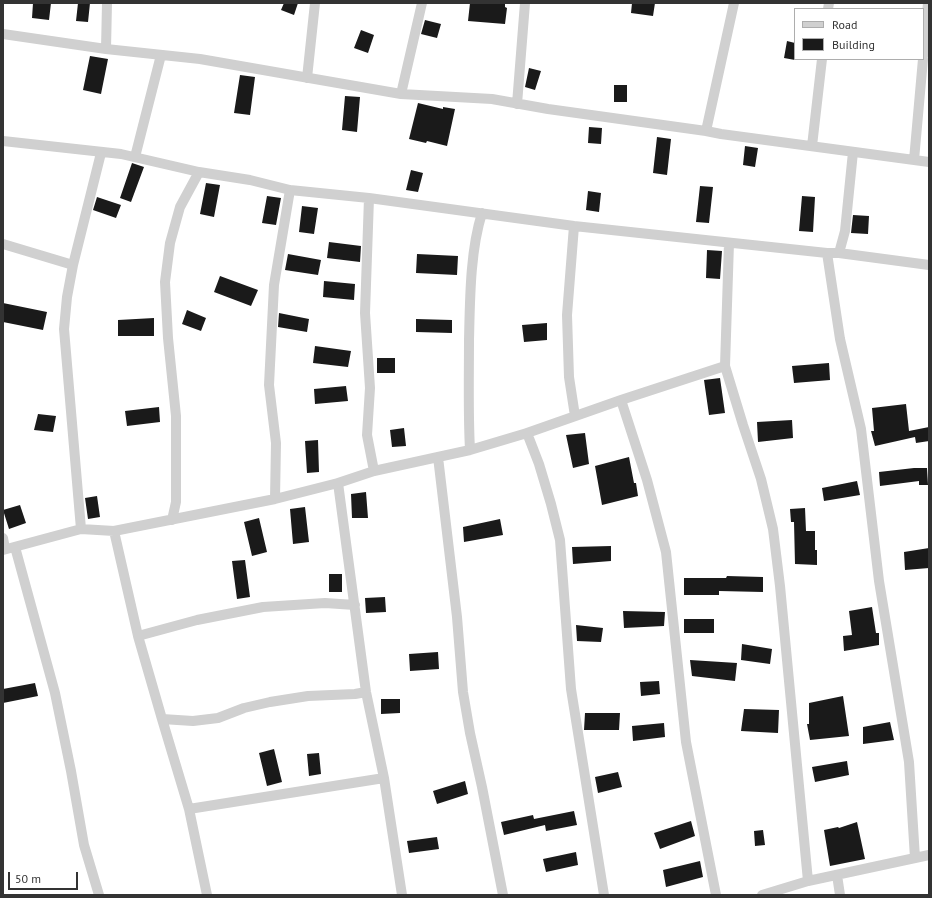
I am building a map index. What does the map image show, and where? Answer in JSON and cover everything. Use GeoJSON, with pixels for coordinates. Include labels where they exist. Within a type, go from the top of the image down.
{"type":"FeatureCollection","features":[{"type":"Feature","properties":{"kind":"street"},"geometry":{"type":"LineString","coordinates":[[106,49],[107,3]]}},
{"type":"Feature","properties":{"kind":"street"},"geometry":{"type":"LineString","coordinates":[[308,78],[315,3]]}},
{"type":"Feature","properties":{"kind":"street"},"geometry":{"type":"LineString","coordinates":[[401,94],[422,3]]}},
{"type":"Feature","properties":{"kind":"street"},"geometry":{"type":"LineString","coordinates":[[517,104],[525,3]]}},
{"type":"Feature","properties":{"kind":"street"},"geometry":{"type":"LineString","coordinates":[[706,131],[734,3]]}},
{"type":"Feature","properties":{"kind":"street"},"geometry":{"type":"LineString","coordinates":[[924,45],[928,3]]}},
{"type":"Feature","properties":{"kind":"street"},"geometry":{"type":"LineString","coordinates":[[3,34],[106,49],[200,59],[401,94],[492,99],[548,109],[721,134],[929,162]]}},
{"type":"Feature","properties":{"kind":"street"},"geometry":{"type":"LineString","coordinates":[[135,158],[160,55]]}},
{"type":"Feature","properties":{"kind":"street"},"geometry":{"type":"LineString","coordinates":[[812,146],[822,60]]}},
{"type":"Feature","properties":{"kind":"street"},"geometry":{"type":"LineString","coordinates":[[914,160],[923,60]]}},
{"type":"Feature","properties":{"kind":"street"},"geometry":{"type":"LineString","coordinates":[[3,141],[121,154],[199,172],[250,180],[290,190],[369,198],[574,226],[827,253],[839,253],[929,265]]}},
{"type":"Feature","properties":{"kind":"street"},"geometry":{"type":"LineString","coordinates":[[839,253],[844,238],[853,152]]}},
{"type":"Feature","properties":{"kind":"street"},"geometry":{"type":"LineString","coordinates":[[81,529],[64,329],[67,297],[73,265],[101,153]]}},
{"type":"Feature","properties":{"kind":"street"},"geometry":{"type":"LineString","coordinates":[[172,520],[176,502],[176,416],[168,338],[165,282],[170,243],[180,207],[199,172]]}},
{"type":"Feature","properties":{"kind":"street"},"geometry":{"type":"LineString","coordinates":[[275,499],[276,443],[269,385],[274,285],[290,190]]}},
{"type":"Feature","properties":{"kind":"street"},"geometry":{"type":"LineString","coordinates":[[369,198],[365,313],[370,388],[367,435],[374,471]]}},
{"type":"Feature","properties":{"kind":"street"},"geometry":{"type":"LineString","coordinates":[[470,450],[468,413],[470,308],[476,233],[482,213]]}},
{"type":"Feature","properties":{"kind":"street"},"geometry":{"type":"LineString","coordinates":[[574,226],[567,315],[569,377],[575,416]]}},
{"type":"Feature","properties":{"kind":"street"},"geometry":{"type":"LineString","coordinates":[[729,243],[725,366],[761,479],[773,529],[780,586],[808,881]]}},
{"type":"Feature","properties":{"kind":"street"},"geometry":{"type":"LineString","coordinates":[[3,244],[73,265]]}},
{"type":"Feature","properties":{"kind":"street"},"geometry":{"type":"LineString","coordinates":[[827,253],[840,339],[861,429],[879,581],[909,762],[915,858]]}},
{"type":"Feature","properties":{"kind":"street"},"geometry":{"type":"LineString","coordinates":[[8,549],[81,529],[114,531],[275,499],[338,483],[374,471],[470,450],[527,433],[725,366]]}},
{"type":"Feature","properties":{"kind":"street"},"geometry":{"type":"LineString","coordinates":[[621,400],[647,480],[666,552],[686,742],[716,895]]}},
{"type":"Feature","properties":{"kind":"street"},"geometry":{"type":"LineString","coordinates":[[527,433],[549,497],[560,540],[571,689],[604,895]]}},
{"type":"Feature","properties":{"kind":"street"},"geometry":{"type":"LineString","coordinates":[[438,457],[468,720],[503,895]]}},
{"type":"Feature","properties":{"kind":"street"},"geometry":{"type":"LineString","coordinates":[[338,483],[366,692],[384,778],[402,895]]}},
{"type":"Feature","properties":{"kind":"street"},"geometry":{"type":"LineString","coordinates":[[114,531],[138,636],[189,808],[207,895]]}},
{"type":"Feature","properties":{"kind":"street"},"geometry":{"type":"LineString","coordinates":[[3,538],[8,549],[55,693],[84,845],[99,895]]}},
{"type":"Feature","properties":{"kind":"street"},"geometry":{"type":"LineString","coordinates":[[138,636],[198,620],[263,607],[325,603],[355,605]]}},
{"type":"Feature","properties":{"kind":"street"},"geometry":{"type":"LineString","coordinates":[[162,719],[193,721],[218,718],[244,708],[270,702],[308,696],[355,694],[366,692]]}},
{"type":"Feature","properties":{"kind":"street"},"geometry":{"type":"LineString","coordinates":[[189,808],[384,778]]}},
{"type":"Feature","properties":{"kind":"street"},"geometry":{"type":"LineString","coordinates":[[762,895],[808,881],[929,855]]}},
{"type":"Feature","properties":{"kind":"street"},"geometry":{"type":"LineString","coordinates":[[837,875],[840,895]]}},
{"type":"Feature","properties":{"kind":"building"},"geometry":{"type":"Polygon","coordinates":[[[33,3],[51,3],[49,20],[32,18],[33,3]]]}},
{"type":"Feature","properties":{"kind":"building"},"geometry":{"type":"Polygon","coordinates":[[[78,3],[90,3],[88,22],[76,21],[78,3]]]}},
{"type":"Feature","properties":{"kind":"building"},"geometry":{"type":"Polygon","coordinates":[[[284,3],[298,3],[294,15],[281,10],[284,3]]]}},
{"type":"Feature","properties":{"kind":"building"},"geometry":{"type":"Polygon","coordinates":[[[470,3],[505,3],[505,7],[507,8],[505,24],[468,21],[470,3]]]}},
{"type":"Feature","properties":{"kind":"building"},"geometry":{"type":"Polygon","coordinates":[[[632,3],[655,3],[653,16],[631,13],[632,3]]]}},
{"type":"Feature","properties":{"kind":"building"},"geometry":{"type":"Polygon","coordinates":[[[425,20],[441,24],[437,38],[421,34],[425,20]]]}},
{"type":"Feature","properties":{"kind":"building"},"geometry":{"type":"Polygon","coordinates":[[[361,30],[374,35],[368,53],[354,48],[361,30]]]}},
{"type":"Feature","properties":{"kind":"building"},"geometry":{"type":"Polygon","coordinates":[[[787,41],[794,43],[794,60],[784,58],[787,41]]]}},
{"type":"Feature","properties":{"kind":"building"},"geometry":{"type":"Polygon","coordinates":[[[90,56],[108,59],[101,94],[83,90],[90,56]]]}},
{"type":"Feature","properties":{"kind":"building"},"geometry":{"type":"Polygon","coordinates":[[[529,68],[541,71],[535,90],[525,87],[529,68]]]}},
{"type":"Feature","properties":{"kind":"building"},"geometry":{"type":"Polygon","coordinates":[[[240,75],[255,77],[250,115],[234,113],[240,75]]]}},
{"type":"Feature","properties":{"kind":"building"},"geometry":{"type":"Polygon","coordinates":[[[614,85],[627,85],[627,102],[614,102],[614,85]]]}},
{"type":"Feature","properties":{"kind":"building"},"geometry":{"type":"Polygon","coordinates":[[[345,96],[360,97],[357,132],[342,130],[345,96]]]}},
{"type":"Feature","properties":{"kind":"building"},"geometry":{"type":"Polygon","coordinates":[[[418,103],[443,109],[443,107],[455,109],[447,146],[427,141],[426,143],[409,139],[418,103]]]}},
{"type":"Feature","properties":{"kind":"building"},"geometry":{"type":"Polygon","coordinates":[[[589,127],[602,128],[601,144],[588,143],[589,127]]]}},
{"type":"Feature","properties":{"kind":"building"},"geometry":{"type":"Polygon","coordinates":[[[657,137],[671,139],[667,175],[653,173],[657,137]]]}},
{"type":"Feature","properties":{"kind":"building"},"geometry":{"type":"Polygon","coordinates":[[[745,146],[758,148],[755,167],[743,165],[745,146]]]}},
{"type":"Feature","properties":{"kind":"building"},"geometry":{"type":"Polygon","coordinates":[[[132,163],[144,167],[131,202],[120,198],[132,163]]]}},
{"type":"Feature","properties":{"kind":"building"},"geometry":{"type":"Polygon","coordinates":[[[411,170],[423,173],[418,192],[406,190],[411,170]]]}},
{"type":"Feature","properties":{"kind":"building"},"geometry":{"type":"Polygon","coordinates":[[[206,183],[220,185],[214,217],[200,214],[206,183]]]}},
{"type":"Feature","properties":{"kind":"building"},"geometry":{"type":"Polygon","coordinates":[[[700,186],[713,187],[709,223],[696,222],[700,186]]]}},
{"type":"Feature","properties":{"kind":"building"},"geometry":{"type":"Polygon","coordinates":[[[588,191],[601,193],[599,212],[586,210],[588,191]]]}},
{"type":"Feature","properties":{"kind":"building"},"geometry":{"type":"Polygon","coordinates":[[[267,196],[281,198],[276,225],[262,223],[267,196]]]}},
{"type":"Feature","properties":{"kind":"building"},"geometry":{"type":"Polygon","coordinates":[[[802,196],[815,197],[813,232],[799,231],[802,196]]]}},
{"type":"Feature","properties":{"kind":"building"},"geometry":{"type":"Polygon","coordinates":[[[97,197],[121,205],[116,218],[93,210],[97,197]]]}},
{"type":"Feature","properties":{"kind":"building"},"geometry":{"type":"Polygon","coordinates":[[[302,206],[318,208],[314,234],[299,232],[302,206]]]}},
{"type":"Feature","properties":{"kind":"building"},"geometry":{"type":"Polygon","coordinates":[[[853,215],[869,216],[868,234],[851,233],[853,215]]]}},
{"type":"Feature","properties":{"kind":"building"},"geometry":{"type":"Polygon","coordinates":[[[329,242],[361,246],[360,262],[327,258],[329,242]]]}},
{"type":"Feature","properties":{"kind":"building"},"geometry":{"type":"Polygon","coordinates":[[[707,250],[722,251],[720,279],[706,278],[707,250]]]}},
{"type":"Feature","properties":{"kind":"building"},"geometry":{"type":"Polygon","coordinates":[[[288,254],[321,260],[318,275],[285,270],[288,254]]]}},
{"type":"Feature","properties":{"kind":"building"},"geometry":{"type":"Polygon","coordinates":[[[417,254],[458,256],[457,275],[416,273],[417,254]]]}},
{"type":"Feature","properties":{"kind":"building"},"geometry":{"type":"Polygon","coordinates":[[[220,276],[258,290],[251,306],[214,292],[220,276]]]}},
{"type":"Feature","properties":{"kind":"building"},"geometry":{"type":"Polygon","coordinates":[[[324,281],[355,284],[354,300],[323,297],[324,281]]]}},
{"type":"Feature","properties":{"kind":"building"},"geometry":{"type":"Polygon","coordinates":[[[3,303],[47,312],[43,330],[3,322],[3,303]]]}},
{"type":"Feature","properties":{"kind":"building"},"geometry":{"type":"Polygon","coordinates":[[[187,310],[206,318],[201,331],[182,324],[187,310]]]}},
{"type":"Feature","properties":{"kind":"building"},"geometry":{"type":"Polygon","coordinates":[[[279,313],[309,319],[307,332],[278,327],[279,313]]]}},
{"type":"Feature","properties":{"kind":"building"},"geometry":{"type":"Polygon","coordinates":[[[154,318],[154,336],[118,336],[118,320],[154,318]]]}},
{"type":"Feature","properties":{"kind":"building"},"geometry":{"type":"Polygon","coordinates":[[[416,319],[452,320],[452,333],[416,332],[416,319]]]}},
{"type":"Feature","properties":{"kind":"building"},"geometry":{"type":"Polygon","coordinates":[[[547,323],[547,340],[524,342],[522,325],[547,323]]]}},
{"type":"Feature","properties":{"kind":"building"},"geometry":{"type":"Polygon","coordinates":[[[315,346],[351,351],[348,367],[313,363],[315,346]]]}},
{"type":"Feature","properties":{"kind":"building"},"geometry":{"type":"Polygon","coordinates":[[[377,358],[395,358],[395,373],[377,373],[377,358]]]}},
{"type":"Feature","properties":{"kind":"building"},"geometry":{"type":"Polygon","coordinates":[[[829,363],[830,380],[794,383],[792,366],[829,363]]]}},
{"type":"Feature","properties":{"kind":"building"},"geometry":{"type":"Polygon","coordinates":[[[720,378],[725,413],[709,415],[704,380],[720,378]]]}},
{"type":"Feature","properties":{"kind":"building"},"geometry":{"type":"Polygon","coordinates":[[[346,386],[348,401],[315,404],[314,389],[346,386]]]}},
{"type":"Feature","properties":{"kind":"building"},"geometry":{"type":"Polygon","coordinates":[[[906,404],[909,431],[929,427],[929,441],[916,443],[915,437],[875,446],[871,431],[874,431],[872,408],[906,404]]]}},
{"type":"Feature","properties":{"kind":"building"},"geometry":{"type":"Polygon","coordinates":[[[159,407],[160,422],[127,426],[125,411],[159,407]]]}},
{"type":"Feature","properties":{"kind":"building"},"geometry":{"type":"Polygon","coordinates":[[[38,414],[56,416],[53,432],[34,430],[38,414]]]}},
{"type":"Feature","properties":{"kind":"building"},"geometry":{"type":"Polygon","coordinates":[[[792,420],[793,438],[758,442],[757,422],[792,420]]]}},
{"type":"Feature","properties":{"kind":"building"},"geometry":{"type":"Polygon","coordinates":[[[404,428],[406,446],[392,447],[390,430],[404,428]]]}},
{"type":"Feature","properties":{"kind":"building"},"geometry":{"type":"Polygon","coordinates":[[[585,433],[589,464],[573,468],[566,435],[585,433]]]}},
{"type":"Feature","properties":{"kind":"building"},"geometry":{"type":"Polygon","coordinates":[[[318,440],[319,472],[307,473],[305,441],[318,440]]]}},
{"type":"Feature","properties":{"kind":"building"},"geometry":{"type":"Polygon","coordinates":[[[629,457],[638,496],[602,505],[595,466],[629,457]]]}},
{"type":"Feature","properties":{"kind":"building"},"geometry":{"type":"Polygon","coordinates":[[[927,468],[928,485],[919,485],[919,481],[880,486],[879,472],[927,468]]]}},
{"type":"Feature","properties":{"kind":"building"},"geometry":{"type":"Polygon","coordinates":[[[857,481],[860,495],[824,501],[822,488],[857,481]]]}},
{"type":"Feature","properties":{"kind":"building"},"geometry":{"type":"Polygon","coordinates":[[[366,492],[368,518],[352,518],[351,494],[366,492]]]}},
{"type":"Feature","properties":{"kind":"building"},"geometry":{"type":"Polygon","coordinates":[[[97,496],[100,517],[88,519],[85,498],[97,496]]]}},
{"type":"Feature","properties":{"kind":"building"},"geometry":{"type":"Polygon","coordinates":[[[20,505],[26,523],[9,529],[3,510],[20,505]]]}},
{"type":"Feature","properties":{"kind":"building"},"geometry":{"type":"Polygon","coordinates":[[[305,507],[309,542],[293,544],[290,509],[305,507]]]}},
{"type":"Feature","properties":{"kind":"building"},"geometry":{"type":"Polygon","coordinates":[[[805,508],[806,531],[815,531],[817,565],[795,564],[794,522],[791,522],[790,509],[805,508]]]}},
{"type":"Feature","properties":{"kind":"building"},"geometry":{"type":"Polygon","coordinates":[[[259,518],[267,552],[252,556],[244,522],[259,518]]]}},
{"type":"Feature","properties":{"kind":"building"},"geometry":{"type":"Polygon","coordinates":[[[500,519],[503,535],[464,542],[463,527],[500,519]]]}},
{"type":"Feature","properties":{"kind":"building"},"geometry":{"type":"Polygon","coordinates":[[[611,546],[611,561],[573,564],[572,547],[611,546]]]}},
{"type":"Feature","properties":{"kind":"building"},"geometry":{"type":"Polygon","coordinates":[[[929,548],[929,568],[905,570],[904,552],[929,548]]]}},
{"type":"Feature","properties":{"kind":"building"},"geometry":{"type":"Polygon","coordinates":[[[245,560],[250,597],[237,599],[232,561],[245,560]]]}},
{"type":"Feature","properties":{"kind":"building"},"geometry":{"type":"Polygon","coordinates":[[[329,574],[342,574],[342,592],[329,592],[329,574]]]}},
{"type":"Feature","properties":{"kind":"building"},"geometry":{"type":"Polygon","coordinates":[[[727,576],[763,577],[763,592],[719,591],[719,595],[684,595],[684,578],[726,578],[727,576]]]}},
{"type":"Feature","properties":{"kind":"building"},"geometry":{"type":"Polygon","coordinates":[[[385,597],[386,612],[366,613],[365,598],[385,597]]]}},
{"type":"Feature","properties":{"kind":"building"},"geometry":{"type":"Polygon","coordinates":[[[872,607],[876,633],[879,633],[879,645],[844,651],[843,636],[852,635],[849,611],[872,607]]]}},
{"type":"Feature","properties":{"kind":"building"},"geometry":{"type":"Polygon","coordinates":[[[623,611],[665,612],[664,626],[624,628],[623,611]]]}},
{"type":"Feature","properties":{"kind":"building"},"geometry":{"type":"Polygon","coordinates":[[[684,619],[714,619],[714,633],[684,633],[684,619]]]}},
{"type":"Feature","properties":{"kind":"building"},"geometry":{"type":"Polygon","coordinates":[[[576,625],[603,628],[601,642],[577,641],[576,625]]]}},
{"type":"Feature","properties":{"kind":"building"},"geometry":{"type":"Polygon","coordinates":[[[742,644],[772,649],[770,664],[741,660],[742,644]]]}},
{"type":"Feature","properties":{"kind":"building"},"geometry":{"type":"Polygon","coordinates":[[[438,652],[439,669],[410,671],[409,654],[438,652]]]}},
{"type":"Feature","properties":{"kind":"building"},"geometry":{"type":"Polygon","coordinates":[[[690,660],[737,663],[735,681],[692,676],[690,660]]]}},
{"type":"Feature","properties":{"kind":"building"},"geometry":{"type":"Polygon","coordinates":[[[659,681],[660,694],[641,696],[640,682],[659,681]]]}},
{"type":"Feature","properties":{"kind":"building"},"geometry":{"type":"Polygon","coordinates":[[[35,683],[38,696],[3,703],[3,689],[35,683]]]}},
{"type":"Feature","properties":{"kind":"building"},"geometry":{"type":"Polygon","coordinates":[[[843,696],[849,736],[810,740],[807,724],[809,724],[809,703],[843,696]]]}},
{"type":"Feature","properties":{"kind":"building"},"geometry":{"type":"Polygon","coordinates":[[[381,699],[400,699],[400,713],[381,714],[381,699]]]}},
{"type":"Feature","properties":{"kind":"building"},"geometry":{"type":"Polygon","coordinates":[[[744,709],[779,710],[778,733],[741,731],[744,709]]]}},
{"type":"Feature","properties":{"kind":"building"},"geometry":{"type":"Polygon","coordinates":[[[585,713],[620,713],[619,730],[584,730],[585,713]]]}},
{"type":"Feature","properties":{"kind":"building"},"geometry":{"type":"Polygon","coordinates":[[[890,722],[894,740],[863,744],[863,727],[890,722]]]}},
{"type":"Feature","properties":{"kind":"building"},"geometry":{"type":"Polygon","coordinates":[[[664,723],[665,737],[633,741],[632,726],[664,723]]]}},
{"type":"Feature","properties":{"kind":"building"},"geometry":{"type":"Polygon","coordinates":[[[274,749],[282,782],[267,786],[259,753],[274,749]]]}},
{"type":"Feature","properties":{"kind":"building"},"geometry":{"type":"Polygon","coordinates":[[[319,753],[321,774],[309,776],[307,754],[319,753]]]}},
{"type":"Feature","properties":{"kind":"building"},"geometry":{"type":"Polygon","coordinates":[[[847,761],[849,775],[815,782],[812,767],[847,761]]]}},
{"type":"Feature","properties":{"kind":"building"},"geometry":{"type":"Polygon","coordinates":[[[618,772],[622,787],[598,793],[595,777],[618,772]]]}},
{"type":"Feature","properties":{"kind":"building"},"geometry":{"type":"Polygon","coordinates":[[[465,781],[468,794],[437,804],[433,791],[465,781]]]}},
{"type":"Feature","properties":{"kind":"building"},"geometry":{"type":"Polygon","coordinates":[[[574,811],[577,825],[546,831],[545,825],[504,835],[501,822],[533,815],[534,819],[574,811]]]}},
{"type":"Feature","properties":{"kind":"building"},"geometry":{"type":"Polygon","coordinates":[[[691,821],[695,836],[660,849],[654,833],[691,821]]]}},
{"type":"Feature","properties":{"kind":"building"},"geometry":{"type":"Polygon","coordinates":[[[857,822],[865,859],[830,866],[824,830],[839,828],[857,822]]]}},
{"type":"Feature","properties":{"kind":"building"},"geometry":{"type":"Polygon","coordinates":[[[763,830],[765,845],[755,846],[754,831],[763,830]]]}},
{"type":"Feature","properties":{"kind":"building"},"geometry":{"type":"Polygon","coordinates":[[[437,837],[439,849],[409,853],[407,841],[437,837]]]}},
{"type":"Feature","properties":{"kind":"building"},"geometry":{"type":"Polygon","coordinates":[[[576,852],[578,865],[546,872],[543,859],[576,852]]]}},
{"type":"Feature","properties":{"kind":"building"},"geometry":{"type":"Polygon","coordinates":[[[700,861],[703,877],[666,887],[663,870],[700,861]]]}}]}
